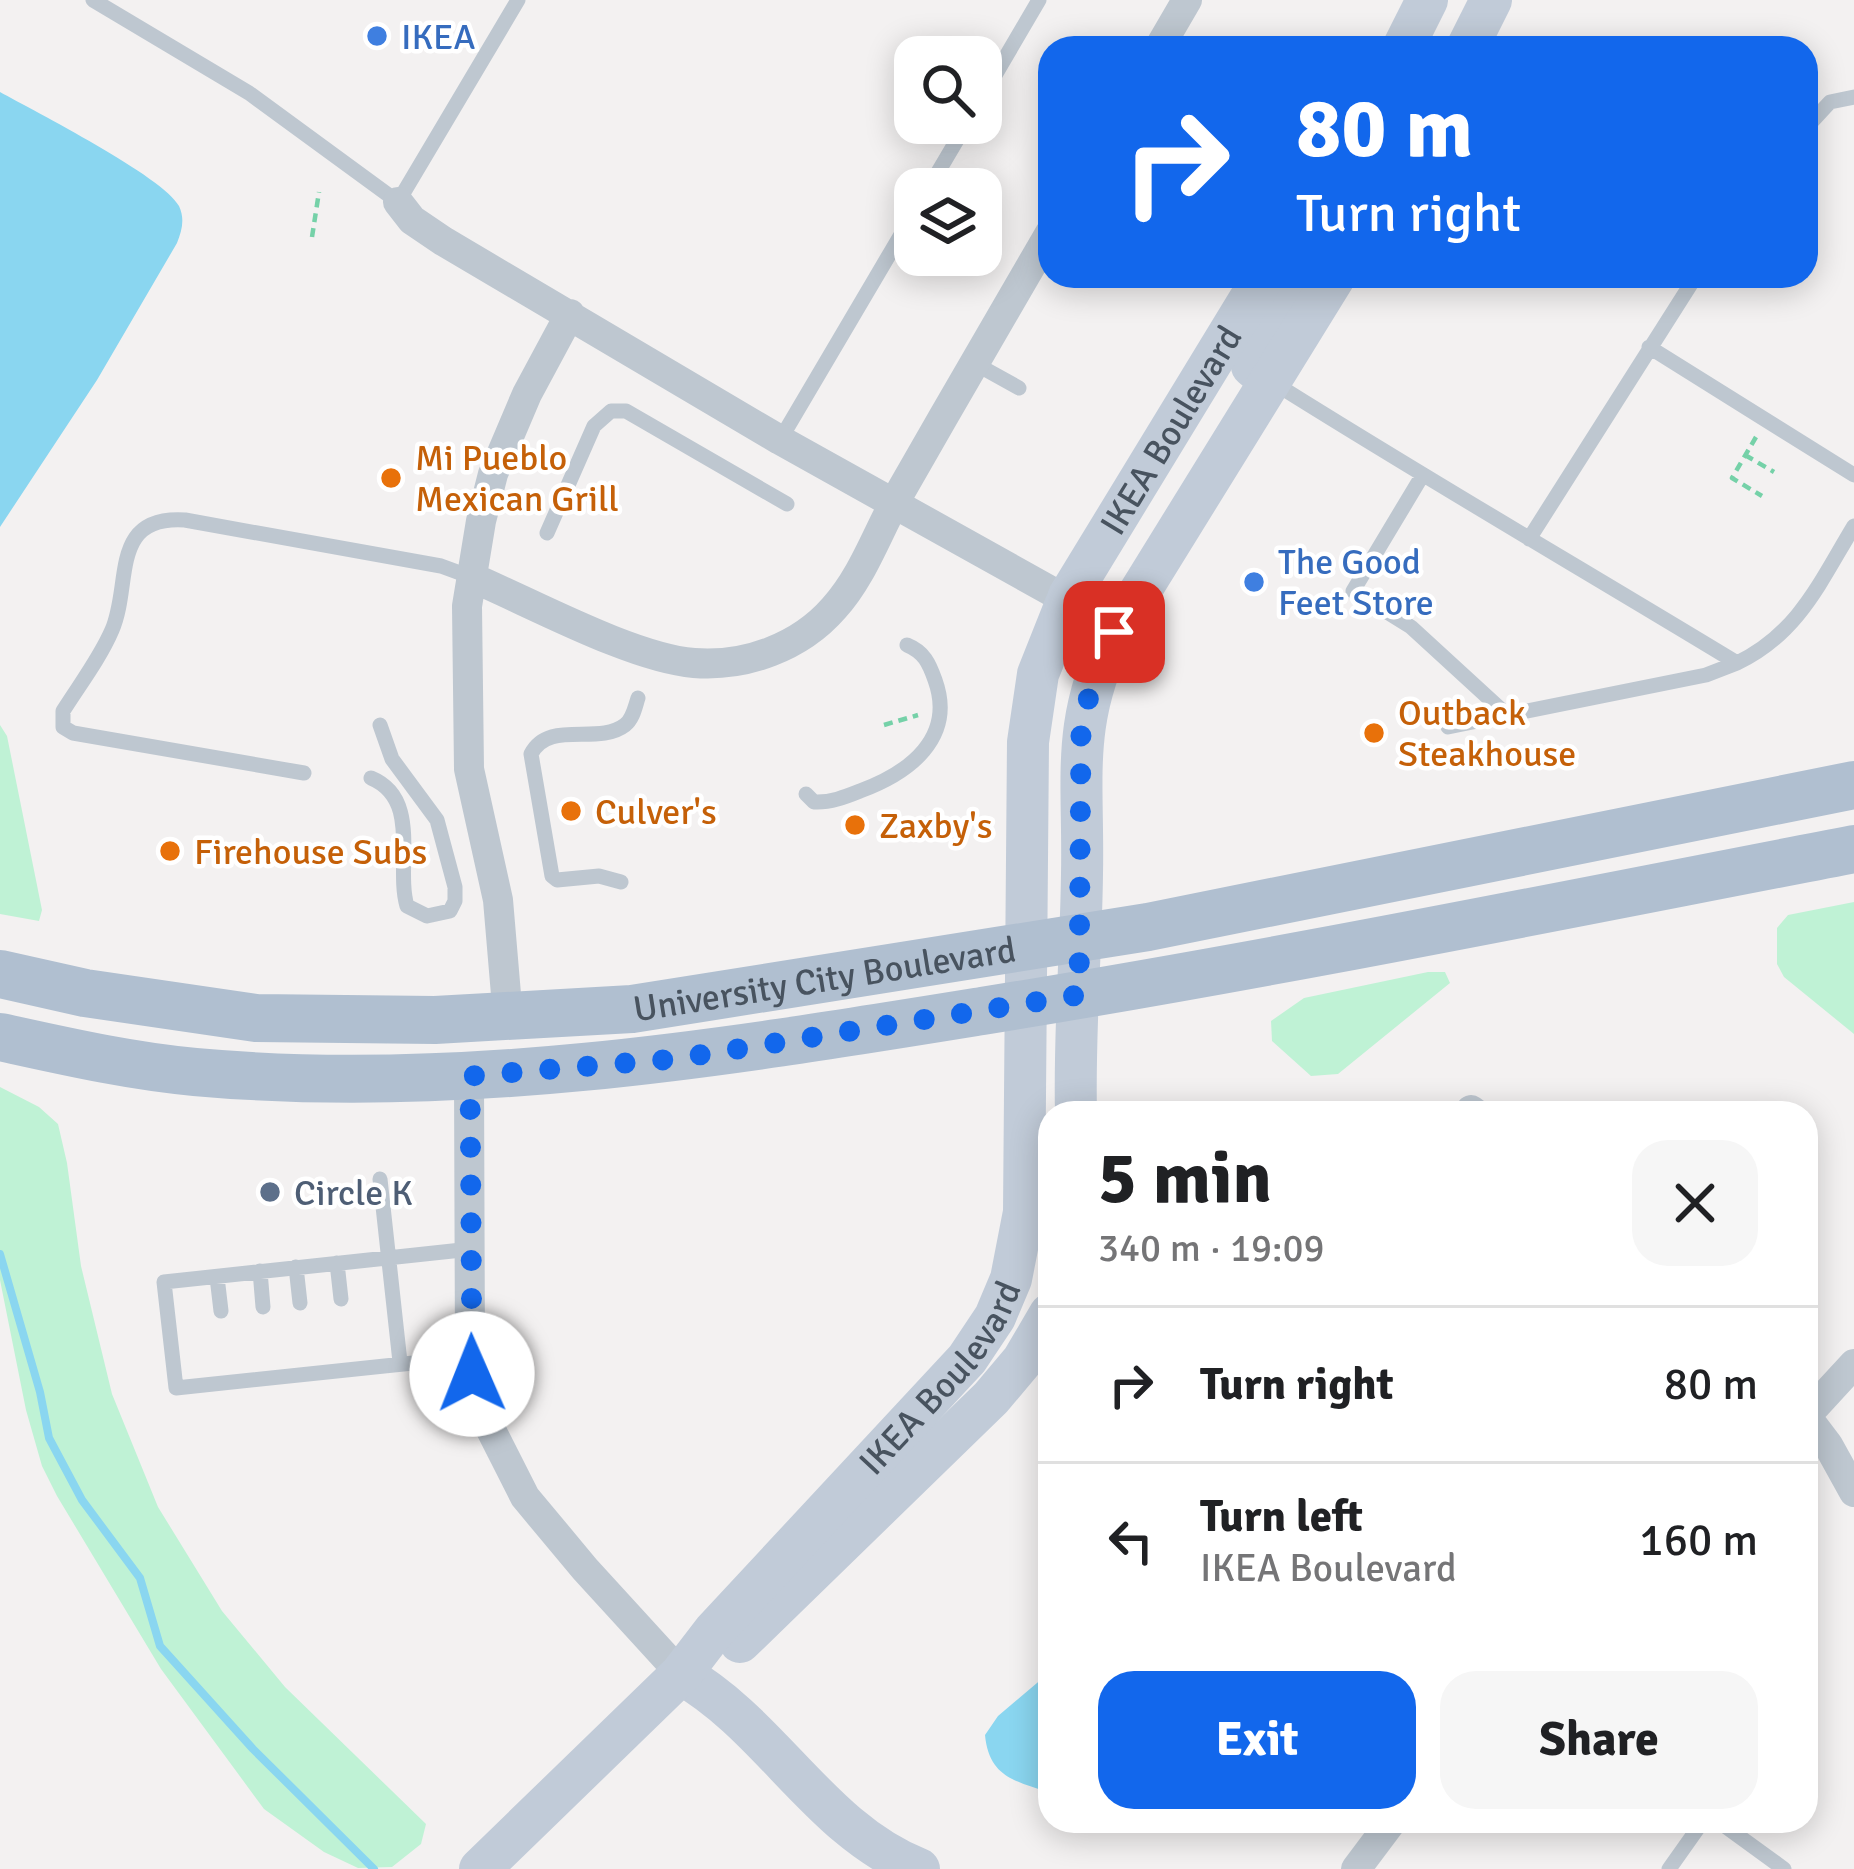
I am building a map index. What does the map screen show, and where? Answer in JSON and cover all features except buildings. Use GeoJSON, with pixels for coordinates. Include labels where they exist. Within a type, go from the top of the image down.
{"type":"FeatureCollection","features":[{"type":"Feature","properties":{"kind":"main road","name":"University City Boulevard"},"geometry":{"type":"LineString","coordinates":[[0,974],[85,993],[256,1018],[508,1018],[654,1006],[1080,938],[1854,785]]}},
{"type":"Feature","properties":{"kind":"main road","name":"University City Boulevard"},"geometry":{"type":"LineString","coordinates":[[0,1037],[194,1072],[330,1079],[470,1076],[674,1059],[1079,995],[1854,850]]}},
{"type":"Feature","properties":{"kind":"street"},"geometry":{"type":"LineString","coordinates":[[1166,36],[1186,0]]}},
{"type":"Feature","properties":{"kind":"street"},"geometry":{"type":"LineString","coordinates":[[1409,36],[1427,0]]}},
{"type":"Feature","properties":{"kind":"street"},"geometry":{"type":"LineString","coordinates":[[1474,36],[1491,0]]}},
{"type":"Feature","properties":{"kind":"street"},"geometry":{"type":"LineString","coordinates":[[398,202],[412,220],[443,241],[780,440],[1066,600]]}},
{"type":"Feature","properties":{"kind":"street"},"geometry":{"type":"LineString","coordinates":[[471,577],[648,653],[692,663],[739,661],[799,637],[834,609],[859,571],[1038,254]]}},
{"type":"Feature","properties":{"kind":"street","name":"IKEA Boulevard"},"geometry":{"type":"LineString","coordinates":[[480,1869],[681,1674],[714,1631],[948,1382],[995,1317],[1018,1259],[1024,1212],[1030,721],[1045,651],[1066,600],[1257,288]]}},
{"type":"Feature","properties":{"kind":"street"},"geometry":{"type":"LineString","coordinates":[[1270,381],[1252,366],[1252,353],[1292,288]]}},
{"type":"Feature","properties":{"kind":"street","name":"IKEA Boulevard"},"geometry":{"type":"LineString","coordinates":[[1076,1101],[1079,759],[1092,683],[1114,632],[1327,288]]}},
{"type":"Feature","properties":{"kind":"street"},"geometry":{"type":"LineString","coordinates":[[508,1018],[498,900],[469,769],[466,641],[471,577],[501,454],[570,314]]}},
{"type":"Feature","properties":{"kind":"street"},"geometry":{"type":"LineString","coordinates":[[470,1076],[470,1357],[485,1418],[525,1497],[584,1570],[681,1674],[720,1734],[859,1869]]}},
{"type":"Feature","properties":{"kind":"street","name":"IKEA Boulevard"},"geometry":{"type":"LineString","coordinates":[[681,1674],[710,1664],[783,1602],[1006,1382],[1038,1333]]}},
{"type":"Feature","properties":{"kind":"street"},"geometry":{"type":"LineString","coordinates":[[1818,1403],[1854,1364]]}},
{"type":"Feature","properties":{"kind":"street"},"geometry":{"type":"LineString","coordinates":[[1818,1431],[1854,1492]]}},
{"type":"Feature","properties":{"kind":"street"},"geometry":{"type":"LineString","coordinates":[[681,1674],[728,1707],[860,1837],[919,1869]]}},
{"type":"Feature","properties":{"kind":"street"},"geometry":{"type":"LineString","coordinates":[[1356,1869],[1383,1833]]}},
{"type":"Feature","properties":{"kind":"lane"},"geometry":{"type":"LineString","coordinates":[[93,0],[249,92],[398,202],[518,0]]}},
{"type":"Feature","properties":{"kind":"lane"},"geometry":{"type":"LineString","coordinates":[[1002,64],[1040,0]]}},
{"type":"Feature","properties":{"kind":"lane"},"geometry":{"type":"LineString","coordinates":[[1818,115],[1830,102],[1854,97]]}},
{"type":"Feature","properties":{"kind":"lane"},"geometry":{"type":"LineString","coordinates":[[780,440],[894,247]]}},
{"type":"Feature","properties":{"kind":"lane"},"geometry":{"type":"LineString","coordinates":[[1528,539],[1688,288]]}},
{"type":"Feature","properties":{"kind":"lane"},"geometry":{"type":"LineString","coordinates":[[1649,347],[1854,475]]}},
{"type":"Feature","properties":{"kind":"lane"},"geometry":{"type":"LineString","coordinates":[[974,363],[1019,388]]}},
{"type":"Feature","properties":{"kind":"lane"},"geometry":{"type":"LineString","coordinates":[[1270,381],[1737,663]]}},
{"type":"Feature","properties":{"kind":"lane"},"geometry":{"type":"LineString","coordinates":[[547,533],[593,426],[610,411],[626,411],[787,504]]}},
{"type":"Feature","properties":{"kind":"lane"},"geometry":{"type":"LineString","coordinates":[[1421,476],[1353,591],[1411,627],[1507,715]]}},
{"type":"Feature","properties":{"kind":"lane"},"geometry":{"type":"LineString","coordinates":[[304,773],[73,734],[63,727],[63,710],[114,627],[127,554],[137,536],[161,521],[185,520],[441,566],[471,577]]}},
{"type":"Feature","properties":{"kind":"lane"},"geometry":{"type":"LineString","coordinates":[[1448,727],[1706,675],[1762,651],[1792,624],[1854,526]]}},
{"type":"Feature","properties":{"kind":"lane"},"geometry":{"type":"LineString","coordinates":[[806,794],[814,802],[827,802],[890,780],[929,746],[941,713],[939,692],[923,656],[907,645]]}},
{"type":"Feature","properties":{"kind":"lane"},"geometry":{"type":"LineString","coordinates":[[621,882],[599,876],[557,880],[551,876],[531,754],[546,738],[619,729],[631,718],[638,698]]}},
{"type":"Feature","properties":{"kind":"lane"},"geometry":{"type":"LineString","coordinates":[[370,778],[382,784],[403,817],[407,906],[427,916],[450,911],[456,896],[437,820],[392,759],[380,724]]}},
{"type":"Feature","properties":{"kind":"lane"},"geometry":{"type":"LineString","coordinates":[[380,1179],[400,1362]]}},
{"type":"Feature","properties":{"kind":"lane"},"geometry":{"type":"LineString","coordinates":[[470,1357],[176,1388],[164,1282],[472,1249]]}},
{"type":"Feature","properties":{"kind":"lane"},"geometry":{"type":"LineString","coordinates":[[337,1263],[341,1299]]}},
{"type":"Feature","properties":{"kind":"lane"},"geometry":{"type":"LineString","coordinates":[[296,1268],[300,1303]]}},
{"type":"Feature","properties":{"kind":"lane"},"geometry":{"type":"LineString","coordinates":[[260,1271],[263,1306]]}},
{"type":"Feature","properties":{"kind":"lane"},"geometry":{"type":"LineString","coordinates":[[217,1277],[220,1311]]}},
{"type":"Feature","properties":{"kind":"lane"},"geometry":{"type":"LineString","coordinates":[[347,1350],[349,1368]]}},
{"type":"Feature","properties":{"kind":"lane"},"geometry":{"type":"LineString","coordinates":[[306,1354],[308,1373]]}},
{"type":"Feature","properties":{"kind":"lane"},"geometry":{"type":"LineString","coordinates":[[269,1357],[271,1377]]}},
{"type":"Feature","properties":{"kind":"lane"},"geometry":{"type":"LineString","coordinates":[[226,1361],[227,1382]]}},
{"type":"Feature","properties":{"kind":"lane"},"geometry":{"type":"LineString","coordinates":[[1669,1869],[1694,1833]]}},
{"type":"Feature","properties":{"kind":"lane"},"geometry":{"type":"LineString","coordinates":[[1734,1833],[1784,1869]]}},
{"type":"Feature","properties":{"kind":"path"},"geometry":{"type":"LineString","coordinates":[[312,236],[319,192]]}},
{"type":"Feature","properties":{"kind":"path"},"geometry":{"type":"LineString","coordinates":[[1762,496],[1732,478],[1766,420]]}},
{"type":"Feature","properties":{"kind":"path"},"geometry":{"type":"LineString","coordinates":[[1745,455],[1774,472]]}},
{"type":"Feature","properties":{"kind":"path"},"geometry":{"type":"LineString","coordinates":[[884,725],[920,715]]}},
{"type":"Feature","properties":{"kind":"green space"},"geometry":{"type":"Polygon","coordinates":[[[0,725],[7,736],[42,910],[39,921],[0,914],[0,725]]]}},
{"type":"Feature","properties":{"kind":"green space"},"geometry":{"type":"Polygon","coordinates":[[[1854,902],[1854,1034],[1784,977],[1777,964],[1777,928],[1788,915],[1854,902]]]}},
{"type":"Feature","properties":{"kind":"green space"},"geometry":{"type":"Polygon","coordinates":[[[1445,972],[1450,983],[1338,1074],[1311,1076],[1272,1041],[1271,1021],[1304,998],[1445,972]]]}},
{"type":"Feature","properties":{"kind":"green space"},"geometry":{"type":"Polygon","coordinates":[[[0,1087],[39,1107],[58,1124],[81,1266],[112,1394],[158,1507],[222,1611],[285,1687],[426,1824],[421,1844],[392,1867],[358,1868],[324,1852],[264,1809],[161,1669],[57,1496],[42,1466],[26,1410],[0,1280],[0,1087]]]}},
{"type":"Feature","properties":{"kind":"water"},"geometry":{"type":"Polygon","coordinates":[[[0,92],[149,179],[179,206],[182,220],[177,243],[97,380],[0,527],[0,92]]]}},
{"type":"Feature","properties":{"kind":"water"},"geometry":{"type":"Polygon","coordinates":[[[1038,1682],[1038,1789],[1006,1775],[992,1760],[985,1735],[998,1716],[1038,1682]]]}},
{"type":"Feature","properties":{"kind":"waterway"},"geometry":{"type":"LineString","coordinates":[[0,1254],[49,1438],[82,1500],[140,1578],[160,1646],[253,1749],[374,1869]]}},
{"type":"Feature","properties":{"kind":"place","name":"IKEA"},"geometry":{"type":"Point","coordinates":[377,36]}},
{"type":"Feature","properties":{"kind":"place","name":"Mi Pueblo Mexican Grill"},"geometry":{"type":"Point","coordinates":[391,478]}},
{"type":"Feature","properties":{"kind":"place","name":"The Good Feet Store"},"geometry":{"type":"Point","coordinates":[1254,582]}},
{"type":"Feature","properties":{"kind":"place","name":"Outback Steakhouse"},"geometry":{"type":"Point","coordinates":[1374,733]}},
{"type":"Feature","properties":{"kind":"place","name":"Culver's"},"geometry":{"type":"Point","coordinates":[571,811]}},
{"type":"Feature","properties":{"kind":"place","name":"Zaxby's"},"geometry":{"type":"Point","coordinates":[855,825]}},
{"type":"Feature","properties":{"kind":"place","name":"Firehouse Subs"},"geometry":{"type":"Point","coordinates":[170,851]}},
{"type":"Feature","properties":{"kind":"place","name":"Circle K"},"geometry":{"type":"Point","coordinates":[270,1192]}},
{"type":"Feature","properties":{"kind":"route"},"geometry":{"type":"LineString","coordinates":[[472,1374],[470,1076],[674,1059],[1079,995],[1081,731],[1092,683],[1114,632]]}}]}
